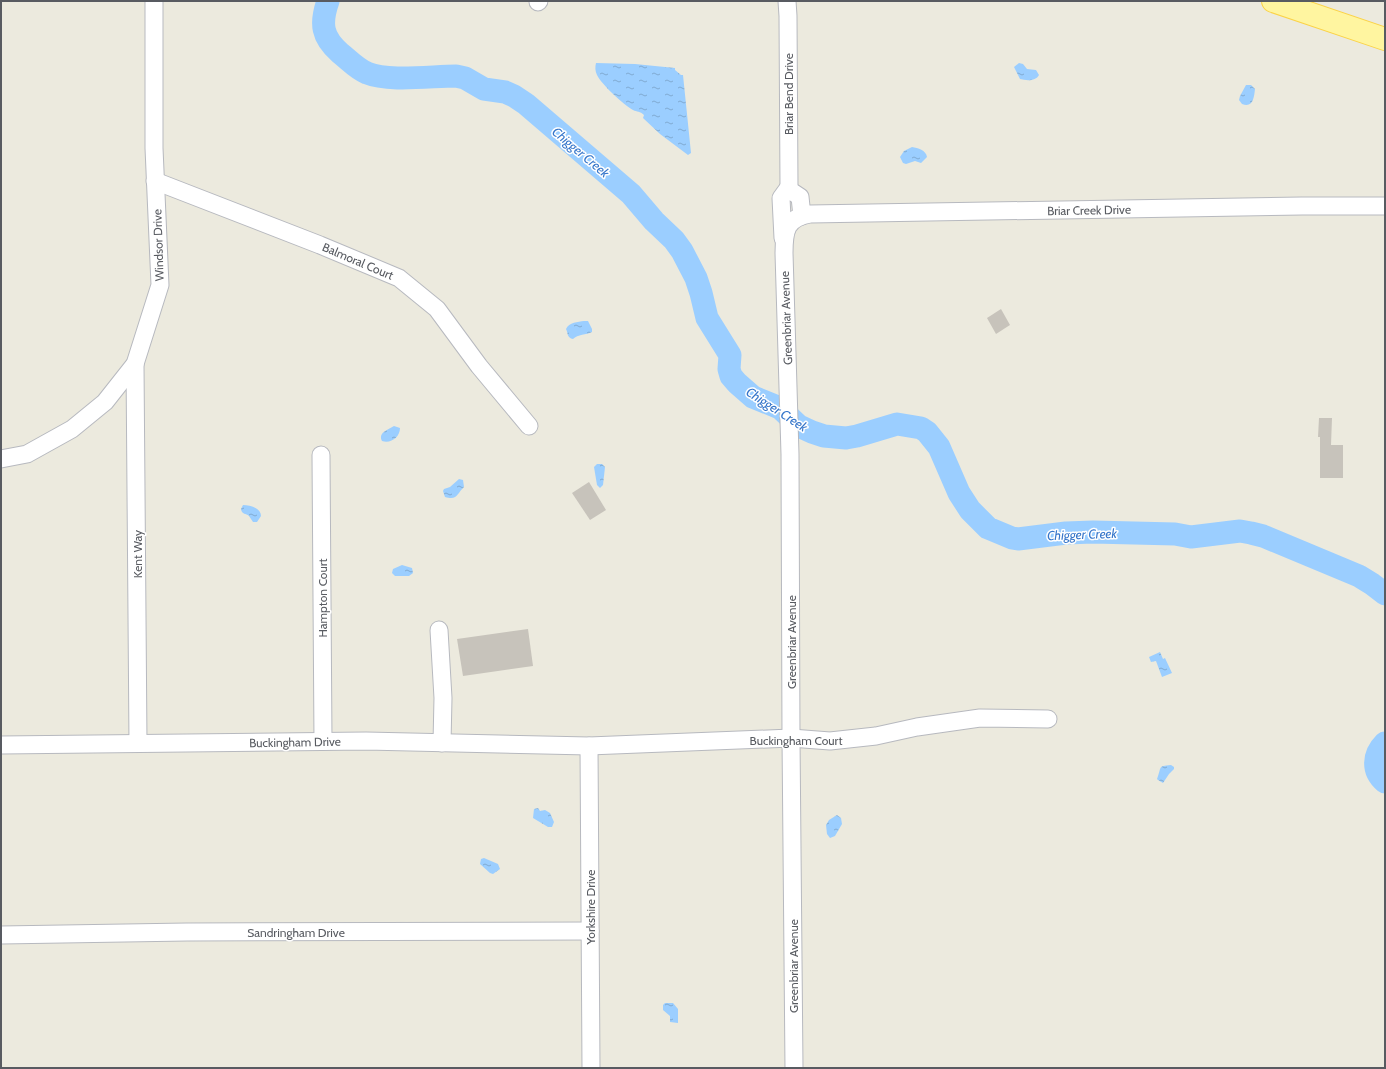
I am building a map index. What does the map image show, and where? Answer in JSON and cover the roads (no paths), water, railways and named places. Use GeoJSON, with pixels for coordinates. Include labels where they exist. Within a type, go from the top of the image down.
{"type":"FeatureCollection","features":[{"type":"Feature","properties":{"kind":"main road"},"geometry":{"type":"LineString","coordinates":[[1273,1],[1385,39]]}},
{"type":"Feature","properties":{"kind":"street","name":"Windsor Drive"},"geometry":{"type":"LineString","coordinates":[[1,459],[27,454],[72,429],[105,402],[136,364],[160,284],[154,148],[154,1]]}},
{"type":"Feature","properties":{"kind":"street","name":"Briar Bend Drive"},"geometry":{"type":"LineString","coordinates":[[784,244],[781,198],[789,187],[787,1]]}},
{"type":"Feature","properties":{"kind":"street","name":"Balmoral Court"},"geometry":{"type":"LineString","coordinates":[[155,181],[320,245],[399,278],[437,309],[479,366],[529,426]]}},
{"type":"Feature","properties":{"kind":"street"},"geometry":{"type":"LineString","coordinates":[[789,187],[791,191],[800,196],[798,217]]}},
{"type":"Feature","properties":{"kind":"street","name":"Briar Creek Drive"},"geometry":{"type":"LineString","coordinates":[[798,217],[810,214],[1385,206]]}},
{"type":"Feature","properties":{"kind":"street","name":"Greenbriar Avenue"},"geometry":{"type":"LineString","coordinates":[[794,1068],[790,454],[784,244],[787,231],[798,217]]}},
{"type":"Feature","properties":{"kind":"street","name":"Kent Way"},"geometry":{"type":"LineString","coordinates":[[136,364],[138,743]]}},
{"type":"Feature","properties":{"kind":"street","name":"Hampton Court"},"geometry":{"type":"LineString","coordinates":[[321,455],[323,741]]}},
{"type":"Feature","properties":{"kind":"street"},"geometry":{"type":"LineString","coordinates":[[440,630],[443,698],[442,743]]}},
{"type":"Feature","properties":{"kind":"street","name":"Buckingham Court"},"geometry":{"type":"LineString","coordinates":[[590,746],[791,738],[830,742],[876,736],[980,718],[1048,719]]}},
{"type":"Feature","properties":{"kind":"street","name":"Buckingham Drive"},"geometry":{"type":"LineString","coordinates":[[1,745],[323,741],[590,746]]}},
{"type":"Feature","properties":{"kind":"street","name":"Yorkshire Drive"},"geometry":{"type":"LineString","coordinates":[[590,746],[591,1068]]}},
{"type":"Feature","properties":{"kind":"street","name":"Sandringham Drive"},"geometry":{"type":"LineString","coordinates":[[1,935],[187,932],[590,931]]}},
{"type":"Feature","properties":{"kind":"water"},"geometry":{"type":"Polygon","coordinates":[[[596,63],[635,64],[675,68],[675,70],[683,75],[691,153],[688,155],[660,134],[643,118],[643,114],[633,110],[613,94],[603,84],[597,75],[595,69],[596,63]]]}},
{"type":"Feature","properties":{"kind":"water"},"geometry":{"type":"Polygon","coordinates":[[[1019,63],[1023,64],[1027,69],[1036,70],[1039,75],[1038,77],[1031,80],[1020,79],[1014,67],[1019,63]]]}},
{"type":"Feature","properties":{"kind":"water"},"geometry":{"type":"Polygon","coordinates":[[[1246,85],[1251,85],[1255,89],[1254,96],[1249,105],[1242,104],[1239,100],[1246,85]]]}},
{"type":"Feature","properties":{"kind":"water"},"geometry":{"type":"Polygon","coordinates":[[[912,147],[923,151],[927,157],[921,163],[915,161],[906,164],[903,163],[900,157],[904,151],[912,147]]]}},
{"type":"Feature","properties":{"kind":"water"},"geometry":{"type":"Polygon","coordinates":[[[588,321],[592,332],[577,336],[573,339],[570,338],[566,329],[567,327],[574,323],[588,321]]]}},
{"type":"Feature","properties":{"kind":"water"},"geometry":{"type":"Polygon","coordinates":[[[394,426],[400,428],[397,437],[389,442],[382,441],[382,434],[394,426]]]}},
{"type":"Feature","properties":{"kind":"water"},"geometry":{"type":"Polygon","coordinates":[[[597,464],[602,464],[605,467],[603,485],[600,488],[597,485],[594,467],[597,464]]]}},
{"type":"Feature","properties":{"kind":"water"},"geometry":{"type":"Polygon","coordinates":[[[459,479],[463,480],[464,487],[457,496],[452,498],[445,497],[443,491],[444,489],[450,487],[459,479]]]}},
{"type":"Feature","properties":{"kind":"water"},"geometry":{"type":"Polygon","coordinates":[[[243,505],[252,506],[261,513],[261,516],[257,522],[253,522],[249,516],[242,512],[241,509],[243,505]]]}},
{"type":"Feature","properties":{"kind":"water"},"geometry":{"type":"Polygon","coordinates":[[[402,565],[412,568],[413,573],[409,576],[395,576],[392,573],[393,569],[402,565]]]}},
{"type":"Feature","properties":{"kind":"water"},"geometry":{"type":"Polygon","coordinates":[[[1160,652],[1163,659],[1165,658],[1172,673],[1162,677],[1156,661],[1151,662],[1149,657],[1160,652]]]}},
{"type":"Feature","properties":{"kind":"water"},"geometry":{"type":"Polygon","coordinates":[[[1171,765],[1174,769],[1163,783],[1158,780],[1157,779],[1161,768],[1171,765]]]}},
{"type":"Feature","properties":{"kind":"water"},"geometry":{"type":"Polygon","coordinates":[[[538,808],[540,811],[545,810],[550,813],[554,822],[552,827],[548,827],[533,818],[534,809],[538,808]]]}},
{"type":"Feature","properties":{"kind":"water"},"geometry":{"type":"Polygon","coordinates":[[[837,815],[841,818],[842,824],[835,836],[830,838],[827,834],[826,825],[829,820],[837,815]]]}},
{"type":"Feature","properties":{"kind":"water"},"geometry":{"type":"Polygon","coordinates":[[[484,858],[498,864],[500,869],[493,874],[490,873],[480,864],[481,859],[484,858]]]}},
{"type":"Feature","properties":{"kind":"water"},"geometry":{"type":"Polygon","coordinates":[[[665,1003],[673,1003],[678,1009],[678,1023],[670,1022],[670,1016],[663,1010],[663,1005],[665,1003]]]}},
{"type":"Feature","properties":{"kind":"waterway","name":"Chigger Creek"},"geometry":{"type":"LineString","coordinates":[[328,1],[324,17],[324,30],[326,36],[340,53],[360,69],[376,76],[398,78],[456,76],[465,78],[484,89],[505,92],[514,96],[526,104],[631,194],[654,221],[674,240],[682,251],[696,278],[707,318],[730,355],[729,369],[731,376],[753,397],[780,408],[799,426],[824,436],[846,438],[897,424],[921,428],[927,432],[939,447],[959,493],[970,510],[988,528],[1012,538],[1018,539],[1066,533],[1093,532],[1175,534],[1191,537],[1240,531],[1263,536],[1359,576],[1385,594]]}},
{"type":"Feature","properties":{"kind":"waterway","name":"Chigger Creek"},"geometry":{"type":"LineString","coordinates":[[1385,743],[1376,758],[1376,768],[1381,778],[1385,782]]}}]}
